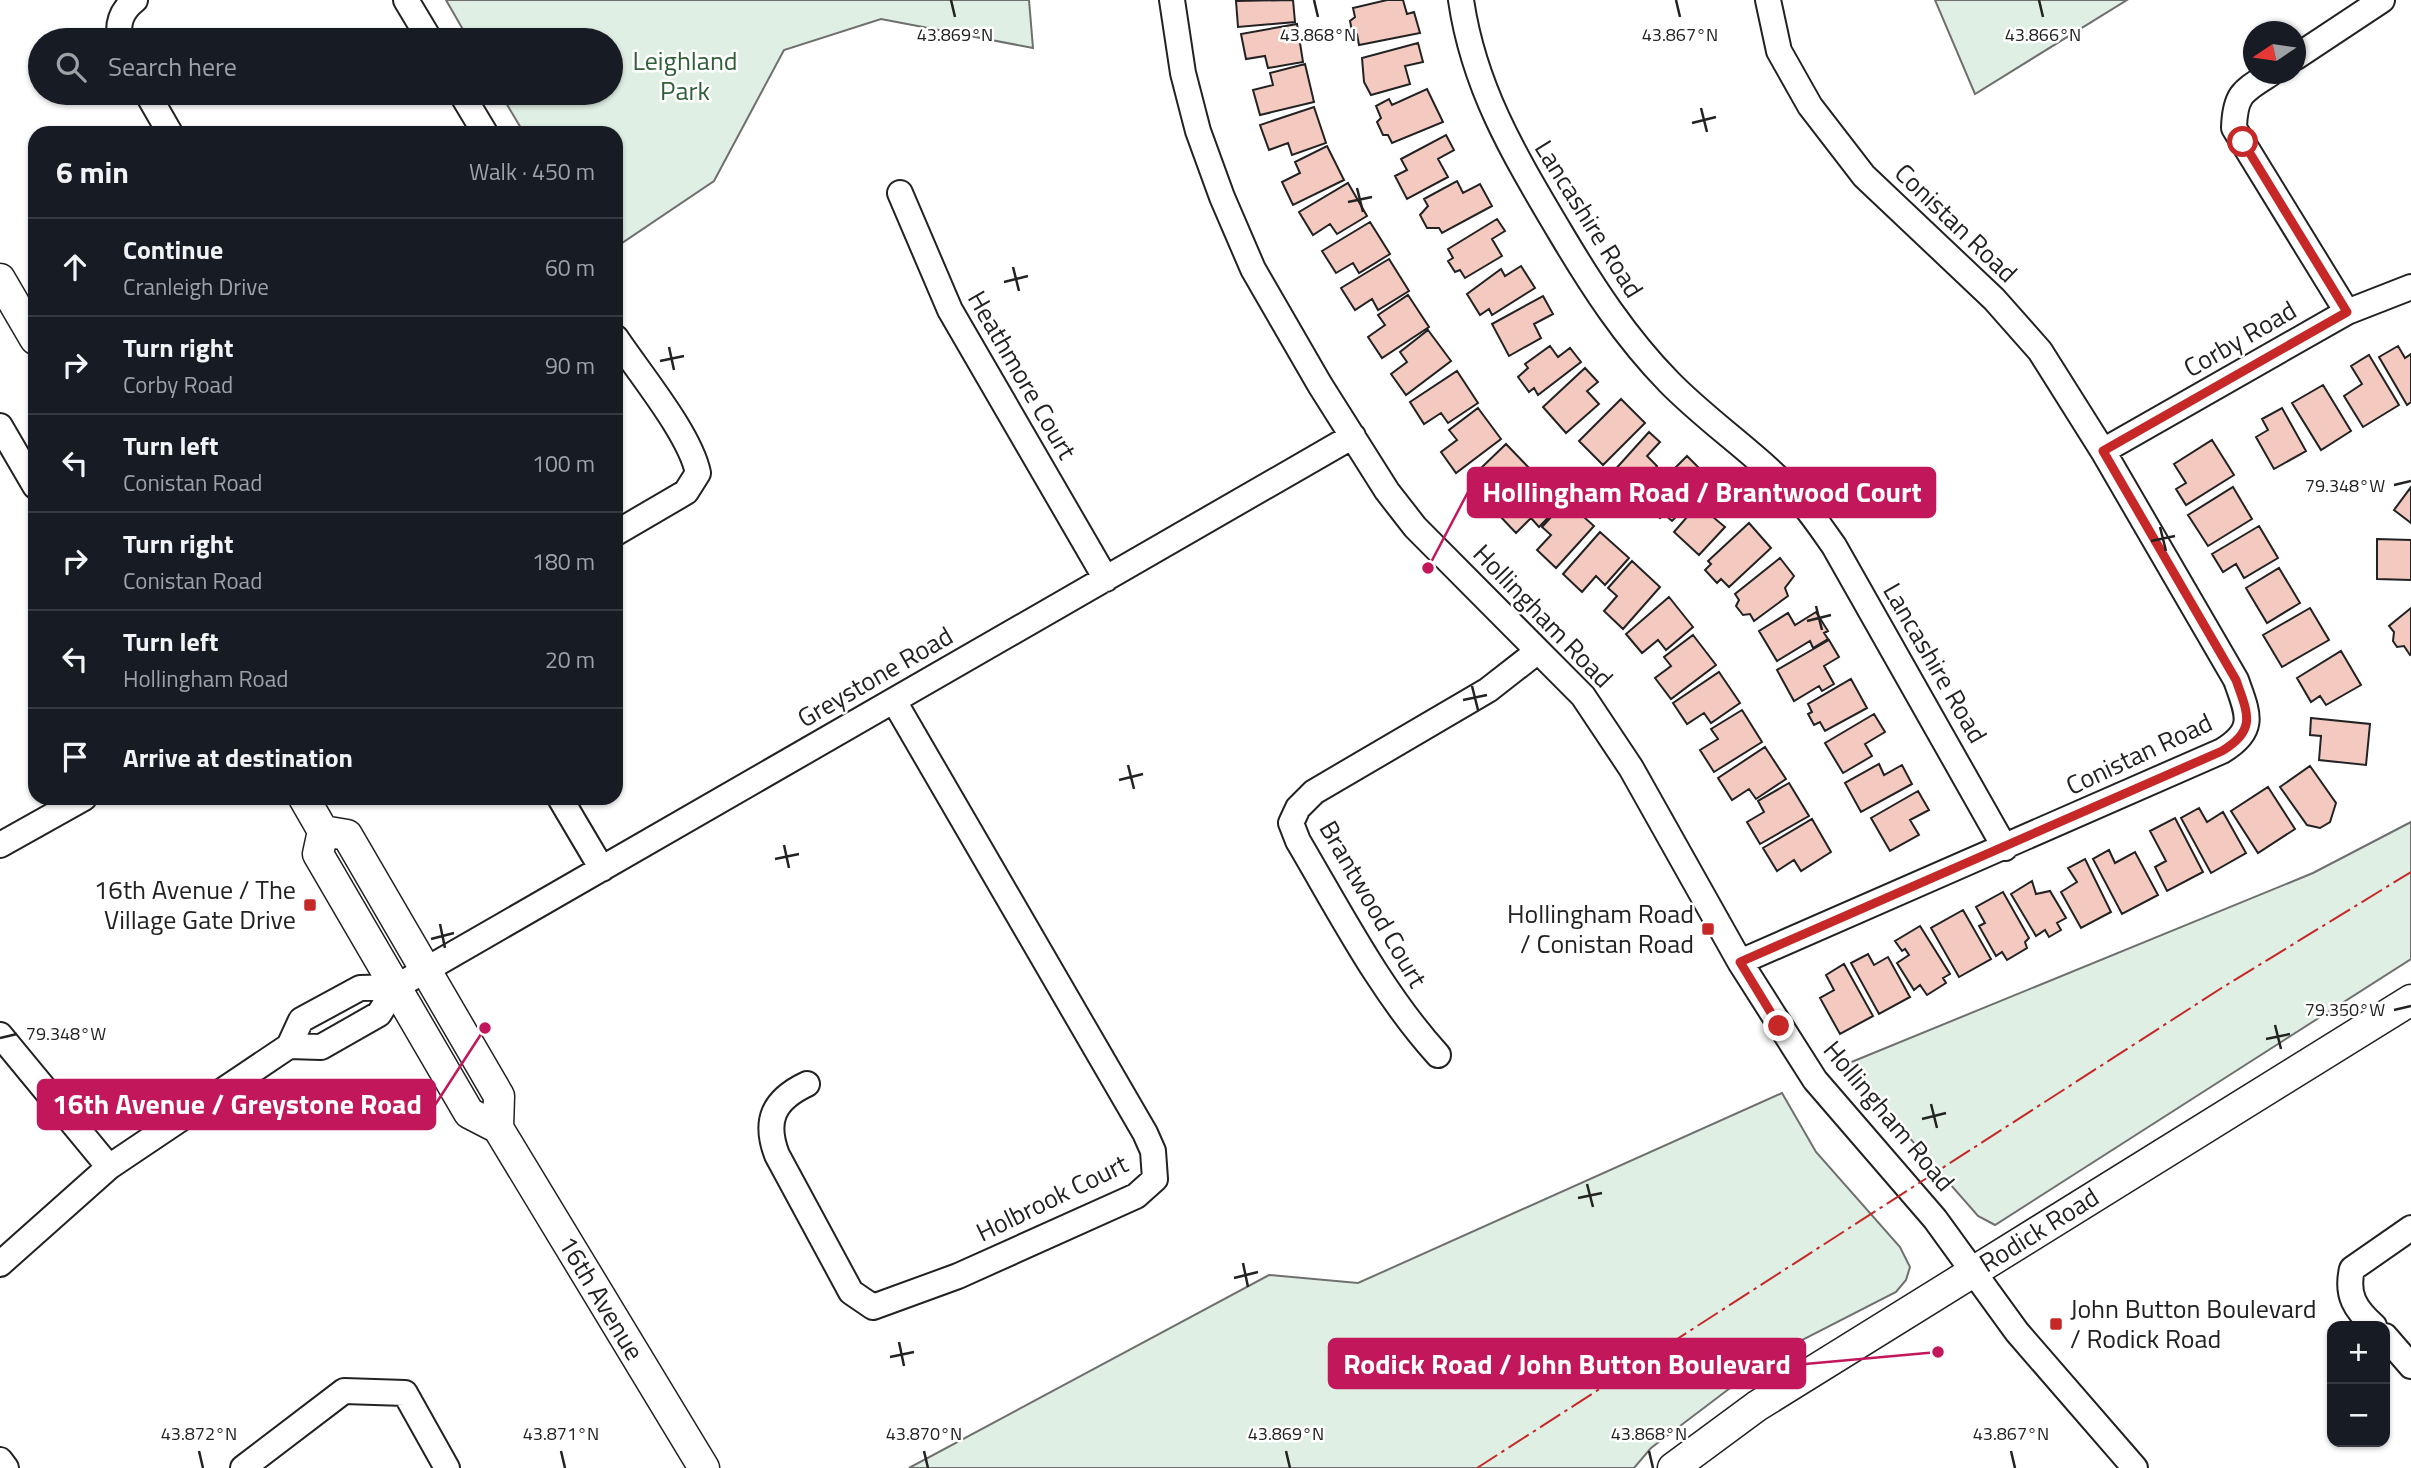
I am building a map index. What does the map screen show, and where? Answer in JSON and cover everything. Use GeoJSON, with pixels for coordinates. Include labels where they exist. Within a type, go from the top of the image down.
{"type":"FeatureCollection","features":[{"type":"Feature","properties":{"kind":"main road"},"geometry":{"type":"LineString","coordinates":[[0,279],[28,326]]}},
{"type":"Feature","properties":{"kind":"main road"},"geometry":{"type":"LineString","coordinates":[[308,805],[323,831],[318,854],[468,1113],[498,1128],[499,1096],[427,970],[347,835],[323,831]]}},
{"type":"Feature","properties":{"kind":"main road","name":"Rodick Road"},"geometry":{"type":"LineString","coordinates":[[1673,1468],[1746,1413],[2411,1000]]}},
{"type":"Feature","properties":{"kind":"main road","name":"16th Avenue"},"geometry":{"type":"LineString","coordinates":[[498,1128],[704,1468]]}},
{"type":"Feature","properties":{"kind":"street"},"geometry":{"type":"LineString","coordinates":[[118,28],[121,16],[135,0]]}},
{"type":"Feature","properties":{"kind":"street"},"geometry":{"type":"LineString","coordinates":[[406,0],[423,28]]}},
{"type":"Feature","properties":{"kind":"street","name":"Hollingham Road"},"geometry":{"type":"LineString","coordinates":[[1172,0],[1183,72],[1222,198],[1253,269],[1353,436],[1415,527],[1583,696],[1602,722],[1740,962],[1815,1080],[1935,1219],[2017,1332],[2135,1468]]}},
{"type":"Feature","properties":{"kind":"street","name":"Lancashire Road"},"geometry":{"type":"LineString","coordinates":[[1461,0],[1472,60],[1494,118],[1587,280],[1670,383],[1782,482],[1834,546],[2005,848]]}},
{"type":"Feature","properties":{"kind":"street","name":"Conistan Road"},"geometry":{"type":"LineString","coordinates":[[1740,962],[2005,848],[2197,759],[2222,751],[2239,741],[2246,730],[2247,716],[2236,680],[2103,451],[2040,351],[1994,299],[1864,176],[1830,134],[1796,83],[1779,51],[1769,0]]}},
{"type":"Feature","properties":{"kind":"street"},"geometry":{"type":"LineString","coordinates":[[2306,50],[2382,0]]}},
{"type":"Feature","properties":{"kind":"street"},"geometry":{"type":"LineString","coordinates":[[2254,84],[2235,102],[2234,128],[2347,312]]}},
{"type":"Feature","properties":{"kind":"street"},"geometry":{"type":"LineString","coordinates":[[154,105],[166,126]]}},
{"type":"Feature","properties":{"kind":"street"},"geometry":{"type":"LineString","coordinates":[[468,105],[481,126]]}},
{"type":"Feature","properties":{"kind":"street","name":"Heathmore Court"},"geometry":{"type":"LineString","coordinates":[[900,193],[950,310],[1106,579]]}},
{"type":"Feature","properties":{"kind":"street","name":"Corby Road"},"geometry":{"type":"LineString","coordinates":[[2103,451],[2347,312],[2411,287]]}},
{"type":"Feature","properties":{"kind":"street"},"geometry":{"type":"LineString","coordinates":[[623,348],[684,437],[695,457],[698,473],[686,492],[623,529]]}},
{"type":"Feature","properties":{"kind":"street"},"geometry":{"type":"LineString","coordinates":[[0,426],[28,474]]}},
{"type":"Feature","properties":{"kind":"street","name":"Greystone Road"},"geometry":{"type":"LineString","coordinates":[[396,987],[1353,436]]}},
{"type":"Feature","properties":{"kind":"street","name":"Brantwood Court"},"geometry":{"type":"LineString","coordinates":[[1438,1055],[1408,1022],[1384,985],[1291,823],[1298,808],[1314,792],[1488,690],[1538,651]]}},
{"type":"Feature","properties":{"kind":"street","name":"Holbrook Court"},"geometry":{"type":"LineString","coordinates":[[807,1084],[795,1089],[782,1102],[772,1117],[769,1134],[776,1155],[851,1292],[873,1307],[958,1276],[1136,1196],[1155,1180],[1153,1151],[1145,1133],[894,701]]}},
{"type":"Feature","properties":{"kind":"street"},"geometry":{"type":"LineString","coordinates":[[0,845],[71,805]]}},
{"type":"Feature","properties":{"kind":"street"},"geometry":{"type":"LineString","coordinates":[[564,805],[603,869]]}},
{"type":"Feature","properties":{"kind":"street"},"geometry":{"type":"LineString","coordinates":[[289,1046],[321,1047],[379,1014],[396,987]]}},
{"type":"Feature","properties":{"kind":"street"},"geometry":{"type":"LineString","coordinates":[[0,1264],[109,1167],[289,1046],[301,1020],[360,988],[396,987]]}},
{"type":"Feature","properties":{"kind":"street"},"geometry":{"type":"LineString","coordinates":[[0,1035],[109,1167]]}},
{"type":"Feature","properties":{"kind":"street"},"geometry":{"type":"LineString","coordinates":[[2370,1321],[2351,1299],[2348,1284],[2352,1269],[2411,1228]]}},
{"type":"Feature","properties":{"kind":"street"},"geometry":{"type":"LineString","coordinates":[[2390,1342],[2411,1366]]}},
{"type":"Feature","properties":{"kind":"street"},"geometry":{"type":"LineString","coordinates":[[243,1468],[344,1391],[405,1392],[447,1468]]}},
{"type":"Feature","properties":{"kind":"street"},"geometry":{"type":"LineString","coordinates":[[0,1460],[6,1468]]}},
{"type":"Feature","properties":{"kind":"green space","name":"Leighland Park"},"geometry":{"type":"Polygon","coordinates":[[[446,0],[1029,0],[1033,48],[881,19],[784,50],[714,181],[623,242],[623,126],[520,126],[507,105],[623,105],[623,28],[462,28],[446,0]]]}},
{"type":"Feature","properties":{"kind":"green space"},"geometry":{"type":"Polygon","coordinates":[[[1935,0],[2127,0],[1975,94],[1935,0]]]}},
{"type":"Feature","properties":{"kind":"green space"},"geometry":{"type":"Polygon","coordinates":[[[2411,822],[2411,959],[1995,1225],[1978,1216],[1871,1094],[1849,1063],[2313,873],[2411,822]]]}},
{"type":"Feature","properties":{"kind":"green space"},"geometry":{"type":"Polygon","coordinates":[[[1782,1093],[1816,1152],[1900,1247],[1910,1267],[1906,1280],[1896,1292],[1775,1354],[1651,1448],[1634,1468],[909,1468],[1269,1275],[1358,1283],[1782,1093]]]}},
{"type":"Feature","properties":{"kind":"building"},"geometry":{"type":"Polygon","coordinates":[[[1293,0],[1295,22],[1238,27],[1236,1],[1293,0]]]}},
{"type":"Feature","properties":{"kind":"building"},"geometry":{"type":"Polygon","coordinates":[[[1387,0],[1403,0],[1407,14],[1414,12],[1420,33],[1359,45],[1350,21],[1355,17],[1353,8],[1387,0]]]}},
{"type":"Feature","properties":{"kind":"building"},"geometry":{"type":"Polygon","coordinates":[[[1297,24],[1303,62],[1268,68],[1265,56],[1246,59],[1241,34],[1297,24]]]}},
{"type":"Feature","properties":{"kind":"building"},"geometry":{"type":"Polygon","coordinates":[[[1418,43],[1423,62],[1405,66],[1410,84],[1371,95],[1364,82],[1362,58],[1418,43]]]}},
{"type":"Feature","properties":{"kind":"building"},"geometry":{"type":"Polygon","coordinates":[[[1305,64],[1314,102],[1260,115],[1253,90],[1273,85],[1270,73],[1305,64]]]}},
{"type":"Feature","properties":{"kind":"building"},"geometry":{"type":"Polygon","coordinates":[[[1427,89],[1443,122],[1392,143],[1388,135],[1383,135],[1377,122],[1381,118],[1376,106],[1389,99],[1392,105],[1427,89]]]}},
{"type":"Feature","properties":{"kind":"building"},"geometry":{"type":"Polygon","coordinates":[[[1314,107],[1326,143],[1292,155],[1288,143],[1269,150],[1260,125],[1314,107]]]}},
{"type":"Feature","properties":{"kind":"building"},"geometry":{"type":"Polygon","coordinates":[[[1446,135],[1454,150],[1438,159],[1448,177],[1407,199],[1395,176],[1407,170],[1401,159],[1446,135]]]}},
{"type":"Feature","properties":{"kind":"building"},"geometry":{"type":"Polygon","coordinates":[[[1327,146],[1344,180],[1293,205],[1282,182],[1300,173],[1295,162],[1327,146]]]}},
{"type":"Feature","properties":{"kind":"building"},"geometry":{"type":"Polygon","coordinates":[[[1457,181],[1463,193],[1480,184],[1492,206],[1442,233],[1439,228],[1427,228],[1420,215],[1428,206],[1424,199],[1457,181]]]}},
{"type":"Feature","properties":{"kind":"building"},"geometry":{"type":"Polygon","coordinates":[[[1348,183],[1367,216],[1337,234],[1330,224],[1313,235],[1299,212],[1348,183]]]}},
{"type":"Feature","properties":{"kind":"building"},"geometry":{"type":"Polygon","coordinates":[[[1497,219],[1505,231],[1492,239],[1502,256],[1465,278],[1460,270],[1455,272],[1448,261],[1453,258],[1448,249],[1497,219]]]}},
{"type":"Feature","properties":{"kind":"building"},"geometry":{"type":"Polygon","coordinates":[[[1370,222],[1390,254],[1359,273],[1353,263],[1336,273],[1322,251],[1370,222]]]}},
{"type":"Feature","properties":{"kind":"building"},"geometry":{"type":"Polygon","coordinates":[[[1389,259],[1409,291],[1378,310],[1372,299],[1355,310],[1341,288],[1389,259]]]}},
{"type":"Feature","properties":{"kind":"building"},"geometry":{"type":"Polygon","coordinates":[[[1521,266],[1535,288],[1492,315],[1489,309],[1480,315],[1467,294],[1501,269],[1505,276],[1521,266]]]}},
{"type":"Feature","properties":{"kind":"building"},"geometry":{"type":"Polygon","coordinates":[[[1408,295],[1429,327],[1382,358],[1368,337],[1385,325],[1378,315],[1408,295]]]}},
{"type":"Feature","properties":{"kind":"building"},"geometry":{"type":"Polygon","coordinates":[[[1543,296],[1553,314],[1534,324],[1541,338],[1509,356],[1492,324],[1543,296]]]}},
{"type":"Feature","properties":{"kind":"building"},"geometry":{"type":"Polygon","coordinates":[[[1428,330],[1451,361],[1406,395],[1391,374],[1407,362],[1400,352],[1428,330]]]}},
{"type":"Feature","properties":{"kind":"building"},"geometry":{"type":"Polygon","coordinates":[[[1550,346],[1558,357],[1570,348],[1581,362],[1538,395],[1534,388],[1529,392],[1518,377],[1528,368],[1525,364],[1550,346]]]}},
{"type":"Feature","properties":{"kind":"building"},"geometry":{"type":"Polygon","coordinates":[[[2398,346],[2405,358],[2411,354],[2411,402],[2407,405],[2379,357],[2398,346]]]}},
{"type":"Feature","properties":{"kind":"building"},"geometry":{"type":"Polygon","coordinates":[[[2369,355],[2399,405],[2363,427],[2344,396],[2362,384],[2351,366],[2369,355]]]}},
{"type":"Feature","properties":{"kind":"building"},"geometry":{"type":"Polygon","coordinates":[[[1585,368],[1598,382],[1587,391],[1599,404],[1566,433],[1543,407],[1585,368]]]}},
{"type":"Feature","properties":{"kind":"building"},"geometry":{"type":"Polygon","coordinates":[[[1457,371],[1478,403],[1448,423],[1441,413],[1424,424],[1410,402],[1457,371]]]}},
{"type":"Feature","properties":{"kind":"building"},"geometry":{"type":"Polygon","coordinates":[[[2323,385],[2351,431],[2321,450],[2292,403],[2323,385]]]}},
{"type":"Feature","properties":{"kind":"building"},"geometry":{"type":"Polygon","coordinates":[[[1621,399],[1645,423],[1603,465],[1579,441],[1621,399]]]}},
{"type":"Feature","properties":{"kind":"building"},"geometry":{"type":"Polygon","coordinates":[[[1478,408],[1501,439],[1456,473],[1441,452],[1457,440],[1449,430],[1478,408]]]}},
{"type":"Feature","properties":{"kind":"building"},"geometry":{"type":"Polygon","coordinates":[[[2282,408],[2306,451],[2274,469],[2256,437],[2268,430],[2262,419],[2282,408]]]}},
{"type":"Feature","properties":{"kind":"building"},"geometry":{"type":"Polygon","coordinates":[[[1649,432],[1660,442],[1647,456],[1657,466],[1631,495],[1626,491],[1619,492],[1612,486],[1618,479],[1612,473],[1649,432]]]}},
{"type":"Feature","properties":{"kind":"building"},"geometry":{"type":"Polygon","coordinates":[[[2212,440],[2234,475],[2186,505],[2176,489],[2186,483],[2174,464],[2212,440]]]}},
{"type":"Feature","properties":{"kind":"building"},"geometry":{"type":"Polygon","coordinates":[[[1506,444],[1532,471],[1492,510],[1474,492],[1488,478],[1480,469],[1506,444]]]}},
{"type":"Feature","properties":{"kind":"building"},"geometry":{"type":"Polygon","coordinates":[[[1687,456],[1712,481],[1672,521],[1664,514],[1660,518],[1647,505],[1653,500],[1648,495],[1687,456]]]}},
{"type":"Feature","properties":{"kind":"building"},"geometry":{"type":"Polygon","coordinates":[[[1538,474],[1564,501],[1539,527],[1531,518],[1516,533],[1498,514],[1538,474]]]}},
{"type":"Feature","properties":{"kind":"building"},"geometry":{"type":"Polygon","coordinates":[[[1714,486],[1729,500],[1713,517],[1725,527],[1699,555],[1674,532],[1714,486]]]}},
{"type":"Feature","properties":{"kind":"building"},"geometry":{"type":"Polygon","coordinates":[[[2233,487],[2252,519],[2208,546],[2188,515],[2233,487]]]}},
{"type":"Feature","properties":{"kind":"building"},"geometry":{"type":"Polygon","coordinates":[[[2411,487],[2411,523],[2394,510],[2411,487]]]}},
{"type":"Feature","properties":{"kind":"building"},"geometry":{"type":"Polygon","coordinates":[[[1566,501],[1594,526],[1556,568],[1537,550],[1551,535],[1542,527],[1566,501]]]}},
{"type":"Feature","properties":{"kind":"building"},"geometry":{"type":"Polygon","coordinates":[[[1749,523],[1771,548],[1729,587],[1721,579],[1717,583],[1705,570],[1711,564],[1708,561],[1749,523]]]}},
{"type":"Feature","properties":{"kind":"building"},"geometry":{"type":"Polygon","coordinates":[[[2259,526],[2278,558],[2244,578],[2236,564],[2223,572],[2212,554],[2259,526]]]}},
{"type":"Feature","properties":{"kind":"building"},"geometry":{"type":"Polygon","coordinates":[[[1600,532],[1629,558],[1605,585],[1596,576],[1582,592],[1563,574],[1600,532]]]}},
{"type":"Feature","properties":{"kind":"building"},"geometry":{"type":"Polygon","coordinates":[[[2377,539],[2411,540],[2411,580],[2377,579],[2377,539]]]}},
{"type":"Feature","properties":{"kind":"building"},"geometry":{"type":"Polygon","coordinates":[[[1780,558],[1794,576],[1785,588],[1788,596],[1754,621],[1750,614],[1743,615],[1736,606],[1739,600],[1735,594],[1780,558]]]}},
{"type":"Feature","properties":{"kind":"building"},"geometry":{"type":"Polygon","coordinates":[[[1632,561],[1660,587],[1623,629],[1604,611],[1617,596],[1608,588],[1632,561]]]}},
{"type":"Feature","properties":{"kind":"building"},"geometry":{"type":"Polygon","coordinates":[[[2279,568],[2300,603],[2267,623],[2246,588],[2279,568]]]}},
{"type":"Feature","properties":{"kind":"building"},"geometry":{"type":"Polygon","coordinates":[[[1669,597],[1693,627],[1666,650],[1658,640],[1642,653],[1626,634],[1669,597]]]}},
{"type":"Feature","properties":{"kind":"building"},"geometry":{"type":"Polygon","coordinates":[[[2310,608],[2329,640],[2282,667],[2263,635],[2310,608]]]}},
{"type":"Feature","properties":{"kind":"building"},"geometry":{"type":"Polygon","coordinates":[[[2411,608],[2410,655],[2404,646],[2397,647],[2393,641],[2394,632],[2389,626],[2411,608]]]}},
{"type":"Feature","properties":{"kind":"building"},"geometry":{"type":"Polygon","coordinates":[[[1816,612],[1828,631],[1824,633],[1828,639],[1813,648],[1810,641],[1777,661],[1759,631],[1788,613],[1795,625],[1816,612]]]}},
{"type":"Feature","properties":{"kind":"building"},"geometry":{"type":"Polygon","coordinates":[[[1693,635],[1716,665],[1671,699],[1655,678],[1671,666],[1664,657],[1693,635]]]}},
{"type":"Feature","properties":{"kind":"building"},"geometry":{"type":"Polygon","coordinates":[[[1829,640],[1839,657],[1824,666],[1834,684],[1822,691],[1819,686],[1794,701],[1777,670],[1829,640]]]}},
{"type":"Feature","properties":{"kind":"building"},"geometry":{"type":"Polygon","coordinates":[[[2341,651],[2361,685],[2326,705],[2320,696],[2311,702],[2297,678],[2341,651]]]}},
{"type":"Feature","properties":{"kind":"building"},"geometry":{"type":"Polygon","coordinates":[[[1719,672],[1740,703],[1711,723],[1704,713],[1687,724],[1673,703],[1719,672]]]}},
{"type":"Feature","properties":{"kind":"building"},"geometry":{"type":"Polygon","coordinates":[[[1851,679],[1867,708],[1825,731],[1820,722],[1814,725],[1808,714],[1812,712],[1808,704],[1851,679]]]}},
{"type":"Feature","properties":{"kind":"building"},"geometry":{"type":"Polygon","coordinates":[[[1742,710],[1762,742],[1714,772],[1700,750],[1718,739],[1711,729],[1742,710]]]}},
{"type":"Feature","properties":{"kind":"building"},"geometry":{"type":"Polygon","coordinates":[[[1874,714],[1885,732],[1865,744],[1872,756],[1843,773],[1825,743],[1874,714]]]}},
{"type":"Feature","properties":{"kind":"building"},"geometry":{"type":"Polygon","coordinates":[[[2311,718],[2370,724],[2366,765],[2319,760],[2321,736],[2310,735],[2311,718]]]}},
{"type":"Feature","properties":{"kind":"building"},"geometry":{"type":"Polygon","coordinates":[[[1765,747],[1786,779],[1756,799],[1749,789],[1732,800],[1718,778],[1765,747]]]}},
{"type":"Feature","properties":{"kind":"building"},"geometry":{"type":"Polygon","coordinates":[[[1879,764],[1884,775],[1902,765],[1912,784],[1861,812],[1845,783],[1879,764]]]}},
{"type":"Feature","properties":{"kind":"building"},"geometry":{"type":"Polygon","coordinates":[[[2310,766],[2336,803],[2330,822],[2320,828],[2307,825],[2280,787],[2310,766]]]}},
{"type":"Feature","properties":{"kind":"building"},"geometry":{"type":"Polygon","coordinates":[[[1789,783],[1809,816],[1760,844],[1747,822],[1764,812],[1758,801],[1789,783]]]}},
{"type":"Feature","properties":{"kind":"building"},"geometry":{"type":"Polygon","coordinates":[[[2268,787],[2295,829],[2258,853],[2231,811],[2268,787]]]}},
{"type":"Feature","properties":{"kind":"building"},"geometry":{"type":"Polygon","coordinates":[[[1918,791],[1929,810],[1910,820],[1919,835],[1890,851],[1871,818],[1918,791]]]}},
{"type":"Feature","properties":{"kind":"building"},"geometry":{"type":"Polygon","coordinates":[[[2199,808],[2207,822],[2223,812],[2246,853],[2211,873],[2181,818],[2199,808]]]}},
{"type":"Feature","properties":{"kind":"building"},"geometry":{"type":"Polygon","coordinates":[[[2175,818],[2203,872],[2167,891],[2155,867],[2166,861],[2150,831],[2175,818]]]}},
{"type":"Feature","properties":{"kind":"building"},"geometry":{"type":"Polygon","coordinates":[[[1812,819],[1831,852],[1801,871],[1794,860],[1777,871],[1763,848],[1812,819]]]}},
{"type":"Feature","properties":{"kind":"building"},"geometry":{"type":"Polygon","coordinates":[[[2109,850],[2115,863],[2135,852],[2158,895],[2122,914],[2093,859],[2109,850]]]}},
{"type":"Feature","properties":{"kind":"building"},"geometry":{"type":"Polygon","coordinates":[[[2085,859],[2111,912],[2081,928],[2061,892],[2077,882],[2068,868],[2085,859]]]}},
{"type":"Feature","properties":{"kind":"building"},"geometry":{"type":"Polygon","coordinates":[[[2032,881],[2036,894],[2050,891],[2066,918],[2057,923],[2061,930],[2049,937],[2045,930],[2036,936],[2011,894],[2032,881]]]}},
{"type":"Feature","properties":{"kind":"building"},"geometry":{"type":"Polygon","coordinates":[[[2003,892],[2029,938],[2025,942],[2027,948],[2007,960],[2002,952],[1996,956],[1979,926],[1985,923],[1976,907],[2003,892]]]}},
{"type":"Feature","properties":{"kind":"building"},"geometry":{"type":"Polygon","coordinates":[[[1963,910],[1991,959],[1959,977],[1931,928],[1963,910]]]}},
{"type":"Feature","properties":{"kind":"building"},"geometry":{"type":"Polygon","coordinates":[[[1920,926],[1950,974],[1943,978],[1946,983],[1927,995],[1920,985],[1914,990],[1897,963],[1909,955],[1905,949],[1902,951],[1895,941],[1920,926]]]}},
{"type":"Feature","properties":{"kind":"building"},"geometry":{"type":"Polygon","coordinates":[[[1868,954],[1874,965],[1888,957],[1910,997],[1879,1014],[1851,963],[1868,954]]]}},
{"type":"Feature","properties":{"kind":"building"},"geometry":{"type":"Polygon","coordinates":[[[1844,964],[1873,1016],[1840,1034],[1820,998],[1834,990],[1826,975],[1844,964]]]}},
{"type":"Feature","properties":{"kind":"power"},"geometry":{"type":"LineString","coordinates":[[1477,1468],[2220,989],[2411,872]]}},
{"type":"Feature","properties":{"kind":"place","name":"Hollingham Road / Brantwood Court"},"geometry":{"type":"Point","coordinates":[1428,568]}},
{"type":"Feature","properties":{"kind":"place","name":"16th Avenue / The Village Gate Drive"},"geometry":{"type":"Point","coordinates":[310,905]}},
{"type":"Feature","properties":{"kind":"place","name":"Hollingham Road / Conistan Road"},"geometry":{"type":"Point","coordinates":[1708,929]}},
{"type":"Feature","properties":{"kind":"place","name":"16th Avenue / Greystone Road"},"geometry":{"type":"Point","coordinates":[485,1028]}},
{"type":"Feature","properties":{"kind":"place","name":"John Button Boulevard / Rodick Road"},"geometry":{"type":"Point","coordinates":[2056,1324]}},
{"type":"Feature","properties":{"kind":"place","name":"Rodick Road / John Button Boulevard"},"geometry":{"type":"Point","coordinates":[1938,1352]}},
{"type":"Feature","properties":{"kind":"route"},"geometry":{"type":"LineString","coordinates":[[1779,1026],[1740,962],[2005,848],[2197,759],[2222,751],[2239,741],[2246,730],[2244,701],[2236,680],[2103,451],[2347,312],[2243,142]]}}]}
